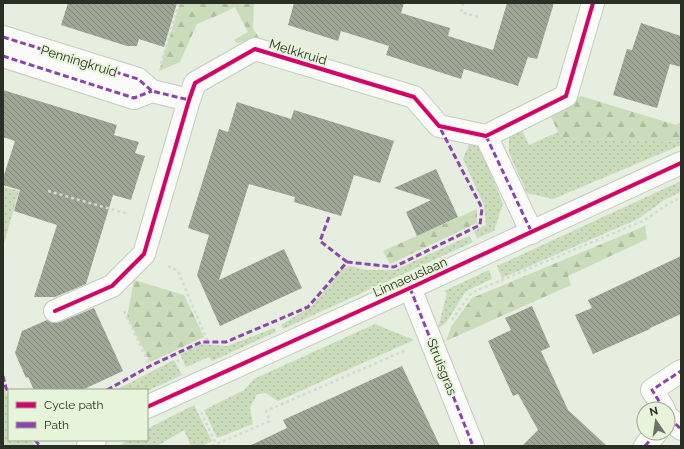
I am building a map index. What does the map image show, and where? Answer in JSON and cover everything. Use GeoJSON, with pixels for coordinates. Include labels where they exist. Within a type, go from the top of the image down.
{"type":"FeatureCollection","features":[{"type":"Feature","properties":{"kind":"street"},"geometry":{"type":"LineString","coordinates":[[532,232],[486,136],[566,96],[593,3]]}},
{"type":"Feature","properties":{"kind":"street","name":"Penningkruid"},"geometry":{"type":"LineString","coordinates":[[3,37],[138,79],[152,91],[189,100]]}},
{"type":"Feature","properties":{"kind":"street","name":"Melkkruid"},"geometry":{"type":"LineString","coordinates":[[55,311],[112,286],[144,254],[195,83],[255,49],[414,97],[439,126],[486,136]]}},
{"type":"Feature","properties":{"kind":"street","name":"Penningkruid"},"geometry":{"type":"LineString","coordinates":[[3,56],[134,98],[152,91]]}},
{"type":"Feature","properties":{"kind":"street","name":"Linnaeuslaan"},"geometry":{"type":"LineString","coordinates":[[148,407],[681,163]]}},
{"type":"Feature","properties":{"kind":"street","name":"Struisgras"},"geometry":{"type":"LineString","coordinates":[[410,288],[473,446]]}},
{"type":"Feature","properties":{"kind":"street"},"geometry":{"type":"LineString","coordinates":[[658,401],[652,390],[681,371]]}},
{"type":"Feature","properties":{"kind":"path"},"geometry":{"type":"LineString","coordinates":[[152,91],[178,3]]}},
{"type":"Feature","properties":{"kind":"path"},"geometry":{"type":"LineString","coordinates":[[463,3],[461,12],[478,16]]}},
{"type":"Feature","properties":{"kind":"path"},"geometry":{"type":"LineString","coordinates":[[48,191],[154,221]]}},
{"type":"Feature","properties":{"kind":"path"},"geometry":{"type":"LineString","coordinates":[[144,254],[178,271],[208,342]]}},
{"type":"Feature","properties":{"kind":"path"},"geometry":{"type":"LineString","coordinates":[[112,286],[150,366]]}},
{"type":"Feature","properties":{"kind":"path"},"geometry":{"type":"LineString","coordinates":[[201,411],[216,444]]}},
{"type":"Feature","properties":{"kind":"green space"},"geometry":{"type":"Polygon","coordinates":[[[180,3],[254,3],[253,29],[260,39],[237,43],[234,40],[248,32],[235,7],[197,24],[180,62],[159,71],[180,3]]]}},
{"type":"Feature","properties":{"kind":"green space"},"geometry":{"type":"Polygon","coordinates":[[[581,96],[676,125],[681,122],[681,142],[562,138],[551,117],[581,96]]]}},
{"type":"Feature","properties":{"kind":"green space"},"geometry":{"type":"Polygon","coordinates":[[[522,130],[529,145],[558,132],[562,138],[681,142],[681,145],[553,199],[527,193],[509,153],[509,136],[522,130]]]}},
{"type":"Feature","properties":{"kind":"green space"},"geometry":{"type":"Polygon","coordinates":[[[469,144],[480,146],[503,204],[494,231],[477,238],[474,231],[486,225],[484,205],[463,159],[469,144]]]}},
{"type":"Feature","properties":{"kind":"green space"},"geometry":{"type":"Polygon","coordinates":[[[681,181],[681,192],[664,200],[638,219],[502,278],[497,266],[681,181]]]}},
{"type":"Feature","properties":{"kind":"green space"},"geometry":{"type":"Polygon","coordinates":[[[3,187],[19,191],[3,247],[3,187]]]}},
{"type":"Feature","properties":{"kind":"green space"},"geometry":{"type":"Polygon","coordinates":[[[477,209],[477,223],[390,264],[383,251],[477,209]]]}},
{"type":"Feature","properties":{"kind":"green space"},"geometry":{"type":"Polygon","coordinates":[[[645,226],[647,239],[568,276],[571,285],[446,341],[451,327],[472,298],[645,226]]]}},
{"type":"Feature","properties":{"kind":"green space"},"geometry":{"type":"Polygon","coordinates":[[[469,236],[473,242],[283,329],[281,325],[311,307],[341,270],[350,266],[366,270],[395,270],[469,236]]]}},
{"type":"Feature","properties":{"kind":"green space"},"geometry":{"type":"Polygon","coordinates":[[[489,270],[492,279],[466,291],[446,323],[438,328],[447,293],[444,291],[489,270]]]}},
{"type":"Feature","properties":{"kind":"green space"},"geometry":{"type":"Polygon","coordinates":[[[134,280],[184,295],[204,337],[150,362],[127,317],[134,280]]]}},
{"type":"Feature","properties":{"kind":"green space"},"geometry":{"type":"Polygon","coordinates":[[[375,324],[414,340],[278,401],[266,393],[257,394],[250,408],[253,424],[217,438],[204,410],[244,390],[254,379],[375,324]]]}},
{"type":"Feature","properties":{"kind":"green space"},"geometry":{"type":"Polygon","coordinates":[[[274,328],[276,332],[212,361],[209,357],[186,367],[180,354],[200,344],[227,346],[274,328]]]}},
{"type":"Feature","properties":{"kind":"green space"},"geometry":{"type":"Polygon","coordinates":[[[174,360],[182,375],[148,391],[148,389],[118,389],[174,360]]]}},
{"type":"Feature","properties":{"kind":"green space"},"geometry":{"type":"Polygon","coordinates":[[[3,385],[8,398],[8,441],[32,441],[36,446],[3,446],[3,385]]]}},
{"type":"Feature","properties":{"kind":"green space"},"geometry":{"type":"Polygon","coordinates":[[[194,405],[212,441],[202,446],[191,446],[184,430],[157,446],[119,446],[126,441],[148,441],[148,428],[194,405]]]}},
{"type":"Feature","properties":{"kind":"building"},"geometry":{"type":"Polygon","coordinates":[[[68,3],[177,3],[164,47],[139,39],[137,46],[127,46],[61,25],[68,3]]]}},
{"type":"Feature","properties":{"kind":"building"},"geometry":{"type":"Polygon","coordinates":[[[294,3],[404,3],[401,13],[450,28],[448,36],[493,50],[507,3],[554,3],[537,59],[528,57],[518,86],[464,69],[461,79],[386,55],[389,46],[341,31],[338,41],[288,25],[294,3]]]}},
{"type":"Feature","properties":{"kind":"building"},"geometry":{"type":"Polygon","coordinates":[[[641,23],[681,36],[681,67],[670,64],[657,108],[613,95],[627,49],[632,50],[641,23]]]}},
{"type":"Feature","properties":{"kind":"building"},"geometry":{"type":"Polygon","coordinates":[[[3,90],[117,125],[114,135],[139,142],[135,153],[145,156],[131,200],[113,195],[86,284],[55,297],[34,297],[57,225],[14,211],[20,190],[3,185],[3,178],[15,141],[3,137],[3,90]]]}},
{"type":"Feature","properties":{"kind":"building"},"geometry":{"type":"Polygon","coordinates":[[[237,102],[291,119],[294,110],[394,141],[380,183],[354,175],[341,216],[294,202],[295,197],[249,184],[219,280],[284,249],[302,288],[220,326],[197,275],[209,235],[188,228],[219,129],[228,132],[237,102]]]}},
{"type":"Feature","properties":{"kind":"building"},"geometry":{"type":"Polygon","coordinates":[[[436,169],[458,217],[417,236],[406,212],[431,200],[394,188],[436,169]]]}},
{"type":"Feature","properties":{"kind":"building"},"geometry":{"type":"Polygon","coordinates":[[[681,256],[681,314],[593,354],[575,315],[592,308],[588,300],[681,256]]]}},
{"type":"Feature","properties":{"kind":"building"},"geometry":{"type":"Polygon","coordinates":[[[532,306],[550,347],[541,351],[568,410],[607,446],[522,446],[538,430],[518,394],[513,396],[488,341],[511,330],[505,318],[532,306]]]}},
{"type":"Feature","properties":{"kind":"building"},"geometry":{"type":"Polygon","coordinates":[[[94,308],[123,371],[84,389],[34,389],[28,377],[26,378],[15,353],[22,331],[47,320],[53,323],[60,322],[94,308]]]}},
{"type":"Feature","properties":{"kind":"building"},"geometry":{"type":"Polygon","coordinates":[[[402,366],[440,446],[249,446],[287,428],[283,420],[402,366]]]}},
{"type":"Feature","properties":{"kind":"marked path"},"geometry":{"type":"LineString","coordinates":[[3,37],[138,79],[152,91],[189,100]]}},
{"type":"Feature","properties":{"kind":"marked path"},"geometry":{"type":"LineString","coordinates":[[3,56],[134,98],[152,91]]}},
{"type":"Feature","properties":{"kind":"marked path"},"geometry":{"type":"LineString","coordinates":[[109,389],[150,366],[201,342],[226,342],[308,307],[347,262],[394,267],[480,225],[482,208],[439,126]]}},
{"type":"Feature","properties":{"kind":"marked path"},"geometry":{"type":"LineString","coordinates":[[486,136],[532,233]]}},
{"type":"Feature","properties":{"kind":"marked path"},"geometry":{"type":"LineString","coordinates":[[329,217],[320,241],[347,262]]}},
{"type":"Feature","properties":{"kind":"marked path"},"geometry":{"type":"LineString","coordinates":[[410,288],[473,446]]}},
{"type":"Feature","properties":{"kind":"marked path"},"geometry":{"type":"LineString","coordinates":[[659,401],[652,390],[681,371]]}},
{"type":"Feature","properties":{"kind":"marked path"},"geometry":{"type":"LineString","coordinates":[[3,376],[8,391]]}},
{"type":"Feature","properties":{"kind":"marked path"},"geometry":{"type":"LineString","coordinates":[[676,424],[681,429]]}},
{"type":"Feature","properties":{"kind":"marked path"},"geometry":{"type":"LineString","coordinates":[[36,441],[40,446]]}},
{"type":"Feature","properties":{"kind":"marked path"},"geometry":{"type":"LineString","coordinates":[[645,446],[649,441]]}},
{"type":"Feature","properties":{"kind":"cycle path"},"geometry":{"type":"LineString","coordinates":[[55,311],[112,286],[144,254],[195,83],[255,49],[414,97],[439,126],[486,136],[566,96],[593,3]]}},
{"type":"Feature","properties":{"kind":"cycle path"},"geometry":{"type":"LineString","coordinates":[[148,407],[681,163]]}}]}
